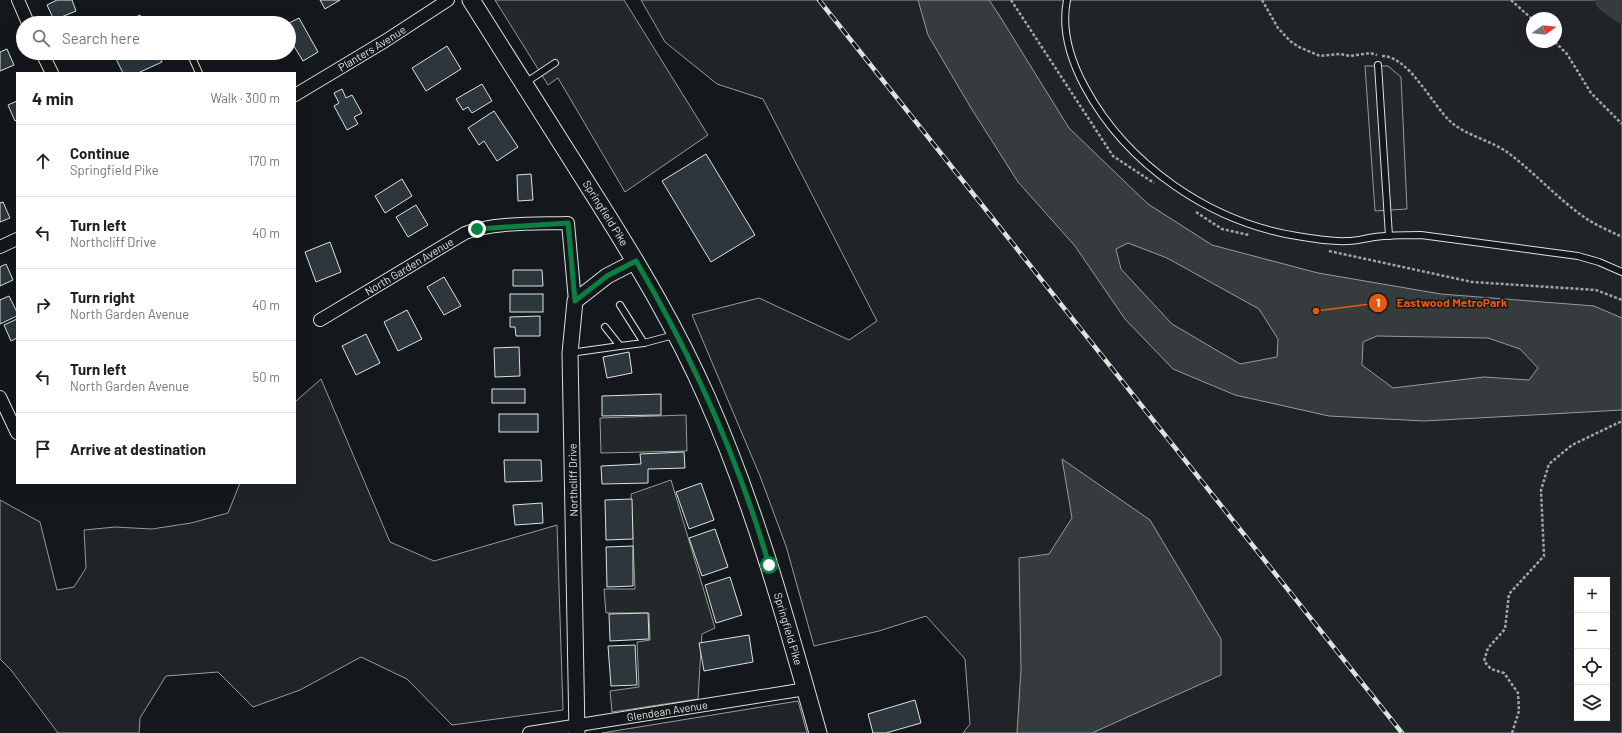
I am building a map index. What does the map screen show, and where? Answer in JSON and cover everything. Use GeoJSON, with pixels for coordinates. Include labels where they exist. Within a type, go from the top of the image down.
{"type":"FeatureCollection","features":[{"type":"Feature","properties":{"kind":"main road","name":"Springfield Pike"},"geometry":{"type":"LineString","coordinates":[[471,0],[636,261],[677,334],[707,398],[738,472],[758,529],[818,733]]}},
{"type":"Feature","properties":{"kind":"street"},"geometry":{"type":"LineString","coordinates":[[18,0],[25,16]]}},
{"type":"Feature","properties":{"kind":"street","name":"Planters Avenue"},"geometry":{"type":"LineString","coordinates":[[296,94],[385,41],[448,0]]}},
{"type":"Feature","properties":{"kind":"street"},"geometry":{"type":"LineString","coordinates":[[46,60],[52,72]]}},
{"type":"Feature","properties":{"kind":"street","name":"North Garden Avenue"},"geometry":{"type":"LineString","coordinates":[[320,320],[465,233],[490,227],[568,223],[575,301]]}},
{"type":"Feature","properties":{"kind":"street"},"geometry":{"type":"LineString","coordinates":[[0,247],[16,239]]}},
{"type":"Feature","properties":{"kind":"street"},"geometry":{"type":"LineString","coordinates":[[575,301],[607,276],[636,261]]}},
{"type":"Feature","properties":{"kind":"street","name":"Northcliff Drive"},"geometry":{"type":"LineString","coordinates":[[575,301],[570,352],[577,730]]}},
{"type":"Feature","properties":{"kind":"street"},"geometry":{"type":"LineString","coordinates":[[0,397],[16,431]]}},
{"type":"Feature","properties":{"kind":"street","name":"Glendean Avenue"},"geometry":{"type":"LineString","coordinates":[[529,733],[577,730],[806,689]]}},
{"type":"Feature","properties":{"kind":"lane"},"geometry":{"type":"LineString","coordinates":[[1067,0],[1066,29],[1069,48],[1077,72],[1083,84],[1105,119],[1123,141],[1163,177],[1187,194],[1213,208],[1239,220],[1295,236],[1331,241],[1350,241],[1389,236],[1421,235],[1578,256],[1599,262],[1622,272]]}},
{"type":"Feature","properties":{"kind":"lane"},"geometry":{"type":"LineString","coordinates":[[193,60],[199,72]]}},
{"type":"Feature","properties":{"kind":"lane"},"geometry":{"type":"LineString","coordinates":[[525,84],[555,63]]}},
{"type":"Feature","properties":{"kind":"lane"},"geometry":{"type":"LineString","coordinates":[[1378,65],[1389,236]]}},
{"type":"Feature","properties":{"kind":"lane"},"geometry":{"type":"LineString","coordinates":[[620,305],[644,343]]}},
{"type":"Feature","properties":{"kind":"lane"},"geometry":{"type":"LineString","coordinates":[[605,327],[620,346]]}},
{"type":"Feature","properties":{"kind":"lane"},"geometry":{"type":"LineString","coordinates":[[570,352],[644,343],[677,334]]}},
{"type":"Feature","properties":{"kind":"path"},"geometry":{"type":"LineString","coordinates":[[1011,0],[1113,156],[1158,186]]}},
{"type":"Feature","properties":{"kind":"path"},"geometry":{"type":"LineString","coordinates":[[1262,0],[1278,28],[1290,41],[1299,47],[1320,56],[1340,54],[1350,56],[1370,53],[1380,56],[1387,56],[1396,61],[1412,73],[1438,108],[1451,122],[1467,133],[1501,148],[1585,218],[1622,237]]}},
{"type":"Feature","properties":{"kind":"path"},"geometry":{"type":"LineString","coordinates":[[1511,0],[1526,14]]}},
{"type":"Feature","properties":{"kind":"path"},"geometry":{"type":"LineString","coordinates":[[1561,48],[1567,54],[1591,93],[1622,124]]}},
{"type":"Feature","properties":{"kind":"path"},"geometry":{"type":"LineString","coordinates":[[1190,208],[1222,229],[1253,236]]}},
{"type":"Feature","properties":{"kind":"path"},"geometry":{"type":"LineString","coordinates":[[1323,250],[1472,282],[1596,290],[1622,300]]}},
{"type":"Feature","properties":{"kind":"path"},"geometry":{"type":"LineString","coordinates":[[1512,733],[1519,711],[1518,693],[1504,673],[1491,669],[1484,661],[1488,648],[1505,629],[1509,594],[1544,556],[1542,490],[1549,464],[1572,445],[1622,421]]}},
{"type":"Feature","properties":{"kind":"shaded area"},"geometry":{"type":"Polygon","coordinates":[[[495,0],[624,0],[708,135],[625,192],[558,78],[548,85],[495,0]]]}},
{"type":"Feature","properties":{"kind":"shaded area"},"geometry":{"type":"Polygon","coordinates":[[[641,0],[1622,0],[1622,733],[963,733],[970,724],[965,659],[926,616],[879,631],[814,646],[786,546],[760,476],[692,315],[759,298],[849,340],[877,321],[763,99],[717,84],[665,42],[641,0]]]}},
{"type":"Feature","properties":{"kind":"shaded area"},"geometry":{"type":"Polygon","coordinates":[[[918,0],[989,0],[1069,128],[1148,204],[1212,245],[1318,273],[1441,294],[1594,306],[1622,318],[1622,410],[1424,421],[1329,416],[1235,395],[1173,369],[1125,319],[1075,246],[1018,182],[971,108],[928,35],[918,0]],[[1128,243],[1116,249],[1121,269],[1172,324],[1240,364],[1277,357],[1278,339],[1259,309],[1167,258],[1128,243]],[[1377,336],[1363,342],[1362,365],[1393,388],[1484,377],[1529,380],[1538,368],[1520,349],[1488,338],[1377,336]]]}},
{"type":"Feature","properties":{"kind":"shaded area"},"geometry":{"type":"Polygon","coordinates":[[[1365,66],[1388,66],[1401,77],[1407,209],[1375,211],[1365,66]]]}},
{"type":"Feature","properties":{"kind":"shaded area"},"geometry":{"type":"Polygon","coordinates":[[[321,379],[390,542],[434,561],[557,525],[563,710],[452,725],[407,679],[361,657],[300,690],[253,707],[218,672],[166,676],[140,718],[139,733],[58,733],[11,670],[0,659],[0,500],[40,522],[57,590],[74,587],[86,568],[84,530],[115,527],[152,529],[191,523],[228,513],[240,484],[296,484],[296,401],[321,379]]]}},
{"type":"Feature","properties":{"kind":"shaded area"},"geometry":{"type":"Polygon","coordinates":[[[686,415],[687,451],[601,453],[600,418],[686,415]]]}},
{"type":"Feature","properties":{"kind":"shaded area"},"geometry":{"type":"Polygon","coordinates":[[[1062,459],[1150,520],[1221,639],[1221,675],[1092,733],[1017,733],[1021,669],[1019,558],[1049,554],[1072,518],[1062,459]]]}},
{"type":"Feature","properties":{"kind":"shaded area"},"geometry":{"type":"Polygon","coordinates":[[[671,480],[715,628],[702,634],[698,699],[612,712],[610,691],[639,687],[637,642],[650,640],[649,613],[606,613],[604,589],[635,589],[631,494],[671,480]]]}},
{"type":"Feature","properties":{"kind":"shaded area"},"geometry":{"type":"Polygon","coordinates":[[[798,701],[807,733],[602,733],[798,701]]]}},
{"type":"Feature","properties":{"kind":"building"},"geometry":{"type":"Polygon","coordinates":[[[57,0],[72,0],[76,11],[64,16],[52,16],[47,5],[57,0]]]}},
{"type":"Feature","properties":{"kind":"building"},"geometry":{"type":"Polygon","coordinates":[[[320,0],[340,0],[325,9],[320,0]]]}},
{"type":"Feature","properties":{"kind":"building"},"geometry":{"type":"Polygon","coordinates":[[[299,18],[318,52],[303,61],[296,50],[296,20],[299,18]]]}},
{"type":"Feature","properties":{"kind":"building"},"geometry":{"type":"Polygon","coordinates":[[[447,46],[461,69],[426,91],[412,68],[447,46]]]}},
{"type":"Feature","properties":{"kind":"building"},"geometry":{"type":"Polygon","coordinates":[[[7,49],[14,65],[0,71],[0,52],[7,49]]]}},
{"type":"Feature","properties":{"kind":"building"},"geometry":{"type":"Polygon","coordinates":[[[116,60],[161,60],[162,62],[140,72],[122,72],[116,60]]]}},
{"type":"Feature","properties":{"kind":"building"},"geometry":{"type":"Polygon","coordinates":[[[482,84],[492,101],[472,113],[468,107],[463,110],[456,99],[482,84]]]}},
{"type":"Feature","properties":{"kind":"building"},"geometry":{"type":"Polygon","coordinates":[[[342,89],[346,98],[352,95],[362,113],[354,117],[358,124],[347,130],[334,106],[339,103],[334,93],[342,89]]]}},
{"type":"Feature","properties":{"kind":"building"},"geometry":{"type":"Polygon","coordinates":[[[16,101],[15,121],[8,105],[16,101]]]}},
{"type":"Feature","properties":{"kind":"building"},"geometry":{"type":"Polygon","coordinates":[[[494,111],[518,147],[497,161],[484,141],[479,145],[468,128],[494,111]]]}},
{"type":"Feature","properties":{"kind":"building"},"geometry":{"type":"Polygon","coordinates":[[[706,154],[755,235],[711,262],[662,181],[706,154]]]}},
{"type":"Feature","properties":{"kind":"building"},"geometry":{"type":"Polygon","coordinates":[[[531,174],[533,200],[518,201],[517,175],[531,174]]]}},
{"type":"Feature","properties":{"kind":"building"},"geometry":{"type":"Polygon","coordinates":[[[402,179],[412,196],[385,213],[375,196],[402,179]]]}},
{"type":"Feature","properties":{"kind":"building"},"geometry":{"type":"Polygon","coordinates":[[[3,202],[10,218],[0,222],[0,203],[3,202]]]}},
{"type":"Feature","properties":{"kind":"building"},"geometry":{"type":"Polygon","coordinates":[[[416,205],[428,225],[408,237],[396,217],[416,205]]]}},
{"type":"Feature","properties":{"kind":"building"},"geometry":{"type":"Polygon","coordinates":[[[330,242],[341,272],[316,282],[305,252],[330,242]]]}},
{"type":"Feature","properties":{"kind":"building"},"geometry":{"type":"Polygon","coordinates":[[[6,264],[13,280],[0,286],[0,267],[6,264]]]}},
{"type":"Feature","properties":{"kind":"building"},"geometry":{"type":"Polygon","coordinates":[[[513,270],[542,270],[543,286],[513,286],[513,270]]]}},
{"type":"Feature","properties":{"kind":"building"},"geometry":{"type":"Polygon","coordinates":[[[444,277],[461,306],[444,315],[427,287],[444,277]]]}},
{"type":"Feature","properties":{"kind":"building"},"geometry":{"type":"Polygon","coordinates":[[[510,294],[543,294],[543,312],[510,312],[510,294]]]}},
{"type":"Feature","properties":{"kind":"building"},"geometry":{"type":"Polygon","coordinates":[[[9,296],[16,310],[16,316],[0,324],[0,300],[9,296]]]}},
{"type":"Feature","properties":{"kind":"building"},"geometry":{"type":"Polygon","coordinates":[[[407,310],[422,339],[398,351],[384,322],[407,310]]]}},
{"type":"Feature","properties":{"kind":"building"},"geometry":{"type":"Polygon","coordinates":[[[540,316],[540,336],[516,336],[515,327],[510,327],[510,317],[540,316]]]}},
{"type":"Feature","properties":{"kind":"building"},"geometry":{"type":"Polygon","coordinates":[[[16,319],[16,338],[11,341],[4,325],[16,319]]]}},
{"type":"Feature","properties":{"kind":"building"},"geometry":{"type":"Polygon","coordinates":[[[366,334],[380,363],[356,375],[342,346],[366,334]]]}},
{"type":"Feature","properties":{"kind":"building"},"geometry":{"type":"Polygon","coordinates":[[[519,347],[520,376],[495,377],[494,348],[519,347]]]}},
{"type":"Feature","properties":{"kind":"building"},"geometry":{"type":"Polygon","coordinates":[[[629,352],[632,373],[607,378],[603,357],[629,352]]]}},
{"type":"Feature","properties":{"kind":"building"},"geometry":{"type":"Polygon","coordinates":[[[492,389],[525,389],[525,403],[492,403],[492,389]]]}},
{"type":"Feature","properties":{"kind":"building"},"geometry":{"type":"Polygon","coordinates":[[[661,394],[661,415],[602,416],[602,396],[661,394]]]}},
{"type":"Feature","properties":{"kind":"building"},"geometry":{"type":"Polygon","coordinates":[[[499,414],[538,414],[538,432],[499,432],[499,414]]]}},
{"type":"Feature","properties":{"kind":"building"},"geometry":{"type":"Polygon","coordinates":[[[684,452],[685,468],[648,469],[648,483],[602,484],[601,466],[641,464],[640,454],[684,452]]]}},
{"type":"Feature","properties":{"kind":"building"},"geometry":{"type":"Polygon","coordinates":[[[504,460],[541,460],[542,481],[505,482],[504,460]]]}},
{"type":"Feature","properties":{"kind":"building"},"geometry":{"type":"Polygon","coordinates":[[[701,483],[714,520],[689,529],[676,492],[701,483]]]}},
{"type":"Feature","properties":{"kind":"building"},"geometry":{"type":"Polygon","coordinates":[[[632,499],[633,539],[606,540],[605,500],[632,499]]]}},
{"type":"Feature","properties":{"kind":"building"},"geometry":{"type":"Polygon","coordinates":[[[542,503],[543,523],[515,525],[513,505],[542,503]]]}},
{"type":"Feature","properties":{"kind":"building"},"geometry":{"type":"Polygon","coordinates":[[[715,529],[728,567],[702,576],[689,538],[715,529]]]}},
{"type":"Feature","properties":{"kind":"building"},"geometry":{"type":"Polygon","coordinates":[[[633,546],[633,586],[607,587],[606,547],[633,546]]]}},
{"type":"Feature","properties":{"kind":"building"},"geometry":{"type":"Polygon","coordinates":[[[730,577],[742,615],[716,623],[705,585],[730,577]]]}},
{"type":"Feature","properties":{"kind":"building"},"geometry":{"type":"Polygon","coordinates":[[[648,613],[649,639],[610,641],[609,614],[648,613]]]}},
{"type":"Feature","properties":{"kind":"building"},"geometry":{"type":"Polygon","coordinates":[[[749,635],[753,662],[704,671],[699,643],[749,635]]]}},
{"type":"Feature","properties":{"kind":"building"},"geometry":{"type":"Polygon","coordinates":[[[635,645],[637,685],[611,686],[608,646],[635,645]]]}},
{"type":"Feature","properties":{"kind":"building"},"geometry":{"type":"Polygon","coordinates":[[[915,700],[921,723],[886,733],[873,733],[868,714],[915,700]]]}},
{"type":"Feature","properties":{"kind":"waterway"},"geometry":{"type":"LineString","coordinates":[[1607,0],[1622,11]]}},
{"type":"Feature","properties":{"kind":"railway"},"geometry":{"type":"LineString","coordinates":[[819,0],[1402,733]]}},
{"type":"Feature","properties":{"kind":"place","name":"Eastwood MetroPark"},"geometry":{"type":"Point","coordinates":[1316,311]}},
{"type":"Feature","properties":{"kind":"route"},"geometry":{"type":"LineString","coordinates":[[477,229],[568,223],[575,301],[607,276],[636,261],[680,342],[707,398],[738,472],[769,565]]}}]}
